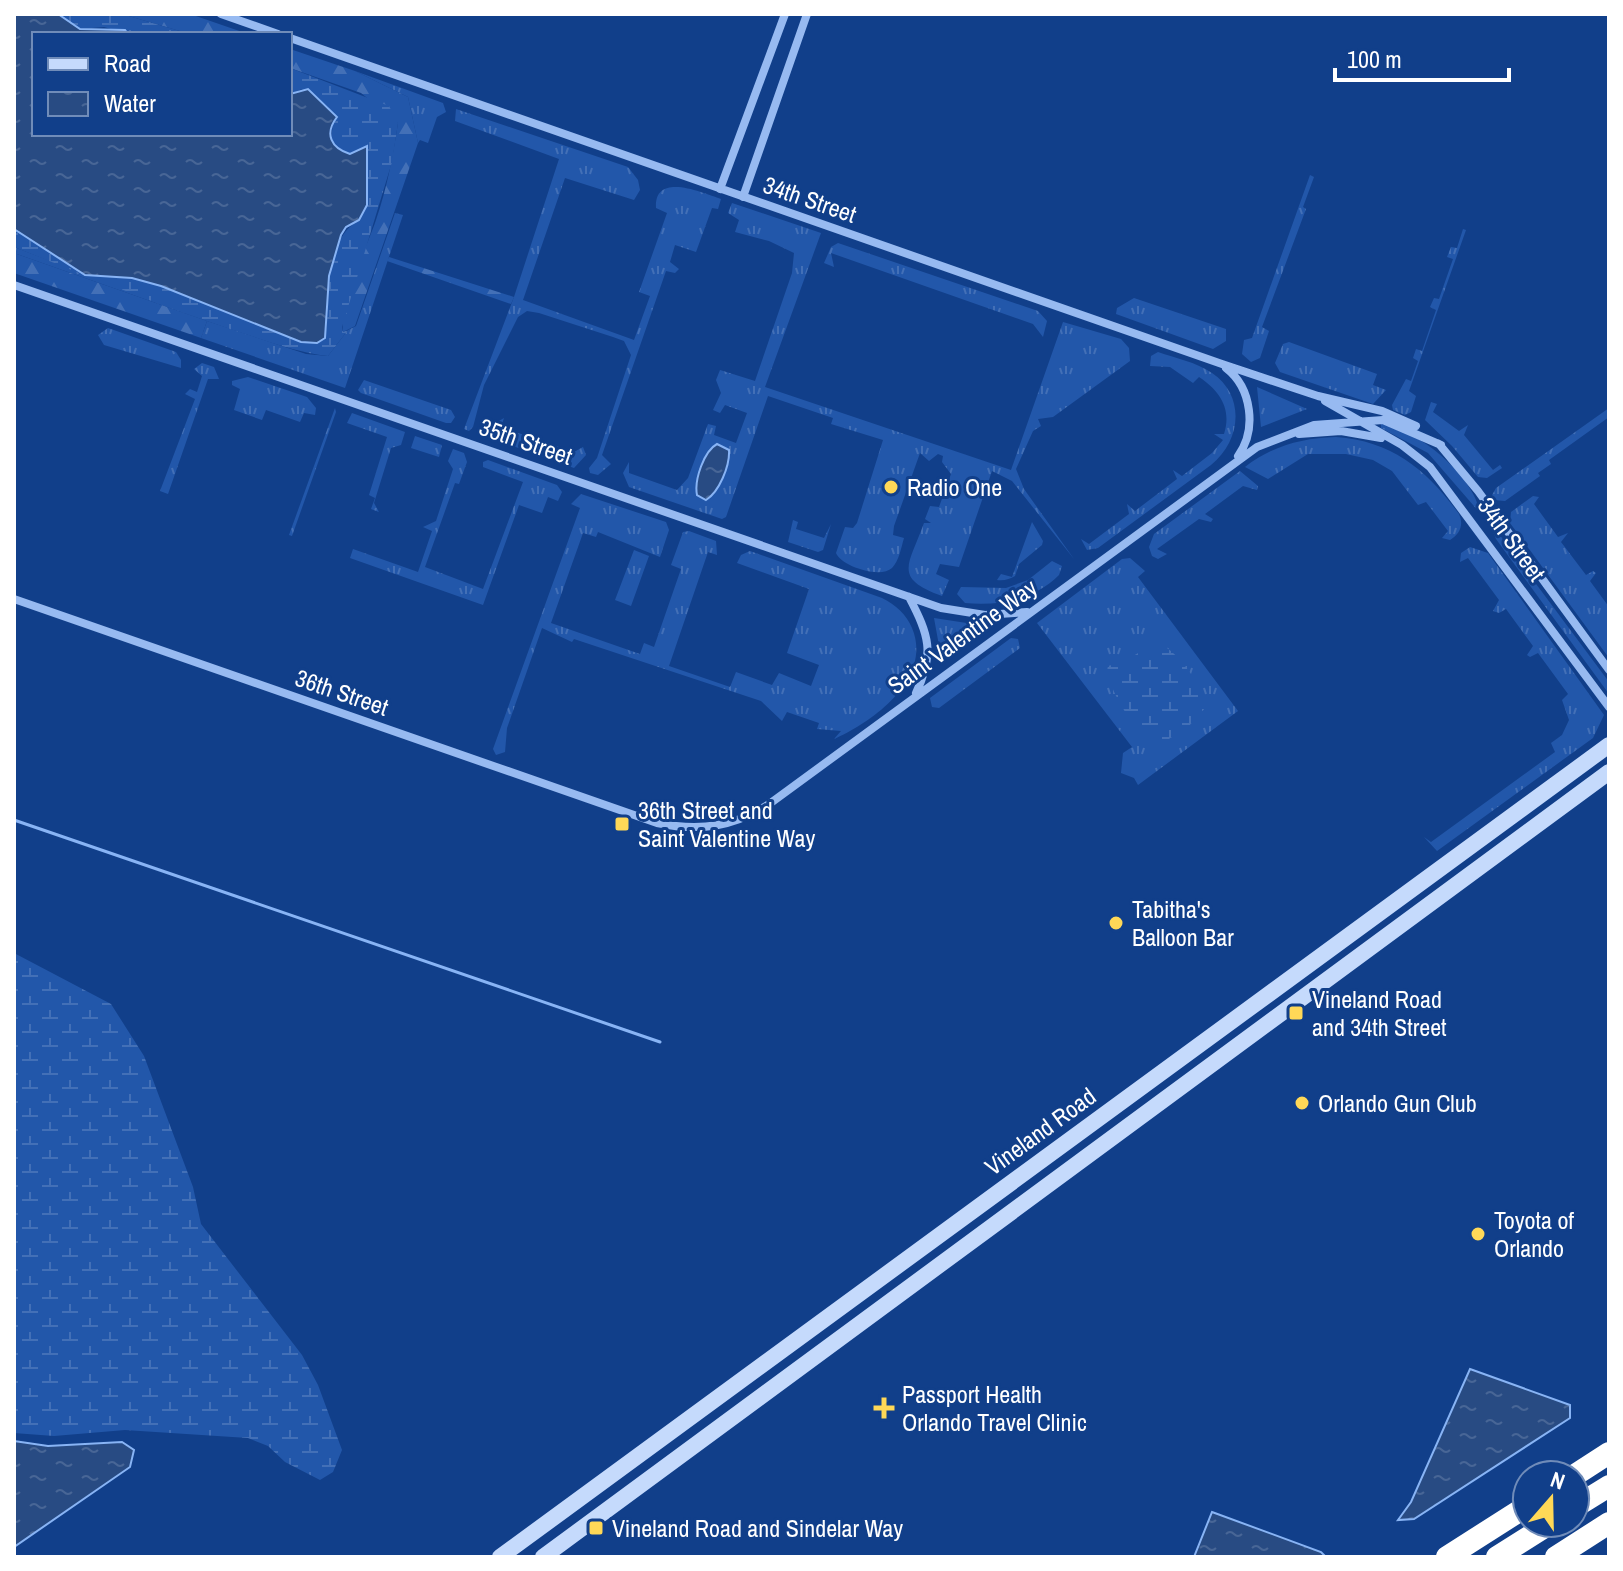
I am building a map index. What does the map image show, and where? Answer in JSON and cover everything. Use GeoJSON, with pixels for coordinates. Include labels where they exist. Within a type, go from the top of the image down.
{"type":"FeatureCollection","features":[{"type":"Feature","properties":{"kind":"highway"},"geometry":{"type":"LineString","coordinates":[[1591,1465],[1609,1453]]}},
{"type":"Feature","properties":{"kind":"highway"},"geometry":{"type":"LineString","coordinates":[[1591,1497],[1609,1486]]}},
{"type":"Feature","properties":{"kind":"highway"},"geometry":{"type":"LineString","coordinates":[[1447,1557],[1511,1516]]}},
{"type":"Feature","properties":{"kind":"highway"},"geometry":{"type":"LineString","coordinates":[[1556,1557],[1609,1523]]}},
{"type":"Feature","properties":{"kind":"highway"},"geometry":{"type":"LineString","coordinates":[[1497,1557],[1526,1539]]}},
{"type":"Feature","properties":{"kind":"street"},"geometry":{"type":"LineString","coordinates":[[221,14],[272,32]]}},
{"type":"Feature","properties":{"kind":"street"},"geometry":{"type":"LineString","coordinates":[[720,189],[785,14]]}},
{"type":"Feature","properties":{"kind":"street"},"geometry":{"type":"LineString","coordinates":[[743,197],[807,14]]}},
{"type":"Feature","properties":{"kind":"street","name":"34th Street"},"geometry":{"type":"LineString","coordinates":[[292,39],[1222,364],[1318,396],[1394,416],[1415,426],[1441,445],[1609,670]]}},
{"type":"Feature","properties":{"kind":"street","name":"35th Street"},"geometry":{"type":"LineString","coordinates":[[14,285],[909,597],[964,613],[1028,612]]}},
{"type":"Feature","properties":{"kind":"street"},"geometry":{"type":"LineString","coordinates":[[1222,364],[1240,383],[1249,415],[1246,446],[1236,460]]}},
{"type":"Feature","properties":{"kind":"street","name":"34th Street"},"geometry":{"type":"LineString","coordinates":[[1318,396],[1415,453],[1450,489],[1609,707]]}},
{"type":"Feature","properties":{"kind":"street","name":"34th Street"},"geometry":{"type":"LineString","coordinates":[[1314,425],[1358,421],[1395,423],[1441,445]]}},
{"type":"Feature","properties":{"kind":"street","name":"Saint Valentine Way"},"geometry":{"type":"LineString","coordinates":[[657,823],[709,828],[761,810],[1236,460],[1278,437],[1314,425]]}},
{"type":"Feature","properties":{"kind":"street","name":"Saint Valentine Way"},"geometry":{"type":"LineString","coordinates":[[1278,437],[1341,431],[1387,439]]}},
{"type":"Feature","properties":{"kind":"street"},"geometry":{"type":"LineString","coordinates":[[909,597],[924,624],[929,656],[914,696]]}},
{"type":"Feature","properties":{"kind":"street","name":"36th Street"},"geometry":{"type":"LineString","coordinates":[[14,599],[657,823]]}},
{"type":"Feature","properties":{"kind":"street","name":"Vineland Road"},"geometry":{"type":"LineString","coordinates":[[500,1557],[1609,745]]}},
{"type":"Feature","properties":{"kind":"street","name":"Vineland Road"},"geometry":{"type":"LineString","coordinates":[[543,1557],[1609,772]]}},
{"type":"Feature","properties":{"kind":"street"},"geometry":{"type":"LineString","coordinates":[[1434,873],[1448,891]]}},
{"type":"Feature","properties":{"kind":"street"},"geometry":{"type":"LineString","coordinates":[[1322,955],[1336,974]]}},
{"type":"Feature","properties":{"kind":"street"},"geometry":{"type":"LineString","coordinates":[[1158,1074],[1174,1092]]}},
{"type":"Feature","properties":{"kind":"street"},"geometry":{"type":"LineString","coordinates":[[806,1332],[821,1353]]}},
{"type":"Feature","properties":{"kind":"street"},"geometry":{"type":"LineString","coordinates":[[610,1476],[624,1498]]}},
{"type":"Feature","properties":{"kind":"green space"},"geometry":{"type":"Polygon","coordinates":[[[58,14],[122,14],[183,32],[121,32],[104,27],[80,29],[58,14]]]}},
{"type":"Feature","properties":{"kind":"green space"},"geometry":{"type":"Polygon","coordinates":[[[122,14],[190,14],[242,32],[183,32],[122,14]]]}},
{"type":"Feature","properties":{"kind":"green space"},"geometry":{"type":"Polygon","coordinates":[[[292,50],[355,71],[408,97],[418,143],[355,326],[343,332],[345,306],[380,208],[398,123],[361,93],[292,69],[292,50]]]}},
{"type":"Feature","properties":{"kind":"green space"},"geometry":{"type":"Polygon","coordinates":[[[292,69],[389,106],[398,123],[392,162],[342,327],[343,332],[348,330],[328,356],[280,345],[205,320],[123,290],[14,247],[14,229],[85,275],[132,278],[161,286],[301,342],[317,343],[325,338],[333,257],[347,230],[359,220],[367,147],[350,154],[338,150],[331,141],[333,122],[302,89],[292,93],[292,69]]]}},
{"type":"Feature","properties":{"kind":"green space"},"geometry":{"type":"Polygon","coordinates":[[[355,71],[443,103],[446,112],[437,117],[428,143],[420,140],[418,143],[408,97],[355,71]]]}},
{"type":"Feature","properties":{"kind":"green space"},"geometry":{"type":"Polygon","coordinates":[[[456,109],[628,167],[638,180],[640,190],[634,200],[565,178],[523,300],[634,340],[650,296],[639,292],[667,213],[656,208],[657,197],[663,190],[681,187],[721,199],[718,209],[712,208],[696,252],[675,245],[670,262],[679,269],[675,273],[666,271],[602,455],[611,464],[598,475],[590,473],[589,468],[597,458],[631,355],[624,341],[613,337],[527,311],[518,317],[484,385],[473,427],[469,431],[464,429],[514,297],[559,159],[455,121],[456,109]]]}},
{"type":"Feature","properties":{"kind":"green space"},"geometry":{"type":"Polygon","coordinates":[[[1310,175],[1314,177],[1303,207],[1306,209],[1262,327],[1269,331],[1260,358],[1251,362],[1242,354],[1244,340],[1252,338],[1310,175]]]}},
{"type":"Feature","properties":{"kind":"green space"},"geometry":{"type":"Polygon","coordinates":[[[732,203],[821,233],[765,387],[1011,470],[1063,322],[1121,339],[1129,348],[1130,361],[1053,417],[1038,419],[1041,426],[1033,431],[1016,469],[1024,489],[1074,559],[1012,481],[992,471],[959,567],[940,564],[936,574],[949,580],[942,596],[916,583],[910,576],[910,560],[924,523],[931,523],[925,519],[930,506],[939,507],[951,474],[942,462],[943,456],[938,454],[929,461],[920,453],[894,526],[893,535],[904,538],[892,568],[870,572],[845,562],[836,553],[845,527],[853,528],[857,523],[883,440],[831,424],[833,418],[768,396],[726,517],[722,519],[629,487],[623,473],[629,462],[629,473],[677,490],[688,478],[708,424],[716,426],[714,435],[736,443],[747,413],[725,405],[720,413],[713,410],[721,393],[716,380],[720,370],[755,381],[792,273],[794,253],[769,241],[735,232],[739,220],[728,213],[732,203]]]}},
{"type":"Feature","properties":{"kind":"green space"},"geometry":{"type":"Polygon","coordinates":[[[395,213],[403,215],[345,388],[201,338],[207,321],[306,354],[328,356],[348,330],[356,326],[395,213]]]}},
{"type":"Feature","properties":{"kind":"green space"},"geometry":{"type":"Polygon","coordinates":[[[1463,229],[1466,230],[1409,391],[1416,396],[1411,412],[1405,415],[1393,410],[1392,405],[1406,379],[1411,381],[1418,361],[1413,358],[1416,349],[1422,351],[1436,310],[1430,307],[1434,298],[1439,299],[1453,259],[1447,257],[1451,247],[1457,248],[1463,229]]]}},
{"type":"Feature","properties":{"kind":"green space"},"geometry":{"type":"Polygon","coordinates":[[[838,243],[1038,311],[1047,321],[1043,337],[1033,324],[831,253],[834,267],[824,263],[831,247],[838,243]]]}},
{"type":"Feature","properties":{"kind":"green space"},"geometry":{"type":"Polygon","coordinates":[[[14,247],[207,321],[14,253],[14,247]]]}},
{"type":"Feature","properties":{"kind":"green space"},"geometry":{"type":"Polygon","coordinates":[[[14,253],[207,321],[201,338],[14,273],[14,253]]]}},
{"type":"Feature","properties":{"kind":"green space"},"geometry":{"type":"Polygon","coordinates":[[[389,257],[514,297],[511,304],[387,261],[389,257]]]}},
{"type":"Feature","properties":{"kind":"green space"},"geometry":{"type":"Polygon","coordinates":[[[1134,298],[1226,329],[1226,341],[1213,349],[1116,314],[1117,308],[1134,298]]]}},
{"type":"Feature","properties":{"kind":"green space"},"geometry":{"type":"Polygon","coordinates":[[[108,328],[176,352],[181,368],[104,345],[98,335],[108,328]]]}},
{"type":"Feature","properties":{"kind":"green space"},"geometry":{"type":"Polygon","coordinates":[[[1289,342],[1377,374],[1373,385],[1386,390],[1373,404],[1280,372],[1275,363],[1283,344],[1289,342]]]}},
{"type":"Feature","properties":{"kind":"green space"},"geometry":{"type":"Polygon","coordinates":[[[1158,352],[1199,366],[1223,383],[1235,406],[1236,419],[1229,444],[1211,465],[1098,548],[1087,550],[1081,539],[1089,544],[1129,514],[1127,504],[1135,511],[1177,479],[1173,470],[1182,476],[1212,453],[1223,440],[1214,434],[1224,434],[1225,409],[1213,388],[1199,377],[1193,383],[1170,367],[1150,366],[1151,356],[1158,352]]]}},
{"type":"Feature","properties":{"kind":"green space"},"geometry":{"type":"Polygon","coordinates":[[[202,363],[214,367],[219,379],[208,379],[168,494],[160,491],[195,399],[185,394],[190,389],[197,392],[202,376],[194,369],[202,363]]]}},
{"type":"Feature","properties":{"kind":"green space"},"geometry":{"type":"Polygon","coordinates":[[[248,377],[307,397],[316,408],[315,415],[304,413],[300,422],[266,410],[262,420],[234,410],[240,389],[232,385],[232,381],[248,377]]]}},
{"type":"Feature","properties":{"kind":"green space"},"geometry":{"type":"Polygon","coordinates":[[[364,380],[451,410],[455,417],[451,423],[446,423],[361,393],[358,390],[364,380]]]}},
{"type":"Feature","properties":{"kind":"green space"},"geometry":{"type":"Polygon","coordinates":[[[1257,387],[1307,409],[1261,427],[1257,387]]]}},
{"type":"Feature","properties":{"kind":"green space"},"geometry":{"type":"Polygon","coordinates":[[[1431,402],[1437,404],[1433,412],[1459,431],[1468,425],[1464,435],[1493,470],[1500,465],[1502,468],[1487,478],[1478,477],[1425,420],[1431,402]]]}},
{"type":"Feature","properties":{"kind":"green space"},"geometry":{"type":"Polygon","coordinates":[[[335,408],[292,536],[289,535],[335,408]]]}},
{"type":"Feature","properties":{"kind":"green space"},"geometry":{"type":"Polygon","coordinates":[[[1609,408],[1609,417],[1549,460],[1551,464],[1538,473],[1540,476],[1505,501],[1494,500],[1492,495],[1496,488],[1609,408]]]}},
{"type":"Feature","properties":{"kind":"green space"},"geometry":{"type":"Polygon","coordinates":[[[352,413],[405,432],[401,445],[391,448],[374,503],[379,512],[371,509],[375,498],[369,495],[387,437],[347,423],[352,413]]]}},
{"type":"Feature","properties":{"kind":"green space"},"geometry":{"type":"Polygon","coordinates":[[[504,418],[501,427],[574,452],[583,447],[586,455],[574,468],[485,436],[484,430],[504,418]]]}},
{"type":"Feature","properties":{"kind":"green space"},"geometry":{"type":"Polygon","coordinates":[[[1381,424],[1411,435],[1442,456],[1467,484],[1480,513],[1428,453],[1381,428],[1381,424]]]}},
{"type":"Feature","properties":{"kind":"green space"},"geometry":{"type":"Polygon","coordinates":[[[415,436],[442,445],[439,457],[411,448],[415,436]]]}},
{"type":"Feature","properties":{"kind":"green space"},"geometry":{"type":"Polygon","coordinates":[[[1336,437],[1374,445],[1421,471],[1459,514],[1461,525],[1456,535],[1450,540],[1442,538],[1448,531],[1426,502],[1418,505],[1392,471],[1373,460],[1346,454],[1308,454],[1268,479],[1245,467],[1288,444],[1336,437]]]}},
{"type":"Feature","properties":{"kind":"green space"},"geometry":{"type":"Polygon","coordinates":[[[453,449],[464,453],[467,462],[459,484],[455,483],[425,567],[483,589],[523,482],[483,467],[483,462],[488,460],[557,485],[562,492],[558,501],[548,497],[542,513],[519,505],[483,605],[350,558],[353,549],[418,572],[432,531],[423,527],[436,521],[453,469],[448,461],[453,449]]]}},
{"type":"Feature","properties":{"kind":"green space"},"geometry":{"type":"Polygon","coordinates":[[[1240,471],[1258,486],[1257,490],[1243,486],[1205,514],[1213,519],[1211,522],[1199,519],[1157,549],[1167,554],[1158,559],[1152,556],[1149,547],[1154,534],[1240,471]]]}},
{"type":"Feature","properties":{"kind":"green space"},"geometry":{"type":"Polygon","coordinates":[[[581,494],[666,522],[669,530],[660,557],[598,532],[596,537],[583,533],[551,623],[640,654],[644,643],[654,647],[681,569],[671,565],[683,532],[689,531],[716,541],[717,555],[708,552],[669,666],[730,687],[736,672],[772,685],[779,673],[811,686],[819,665],[787,653],[809,589],[737,563],[741,555],[750,551],[882,598],[896,607],[910,623],[916,646],[914,664],[907,681],[896,696],[866,722],[834,739],[841,731],[817,729],[819,723],[787,712],[782,721],[761,701],[574,639],[572,642],[542,628],[507,728],[505,752],[496,755],[493,749],[580,508],[571,504],[581,494]]]}},
{"type":"Feature","properties":{"kind":"green space"},"geometry":{"type":"Polygon","coordinates":[[[1533,496],[1539,497],[1534,504],[1558,537],[1568,533],[1561,542],[1586,575],[1593,571],[1596,573],[1590,581],[1609,607],[1609,658],[1510,523],[1511,512],[1533,496]]]}},
{"type":"Feature","properties":{"kind":"green space"},"geometry":{"type":"Polygon","coordinates":[[[793,520],[798,522],[796,529],[824,538],[831,524],[823,550],[818,552],[788,542],[793,520]]]}},
{"type":"Feature","properties":{"kind":"green space"},"geometry":{"type":"Polygon","coordinates":[[[1032,522],[1043,541],[1042,545],[1019,564],[1015,576],[1007,580],[997,580],[1001,574],[1012,577],[1032,522]]]}},
{"type":"Feature","properties":{"kind":"green space"},"geometry":{"type":"Polygon","coordinates":[[[1496,530],[1609,682],[1609,694],[1496,539],[1493,531],[1496,530]]]}},
{"type":"Feature","properties":{"kind":"green space"},"geometry":{"type":"Polygon","coordinates":[[[1470,547],[1488,553],[1604,715],[1593,738],[1437,851],[1424,837],[1431,842],[1555,752],[1551,743],[1562,735],[1569,720],[1562,700],[1568,694],[1538,653],[1530,657],[1527,655],[1533,646],[1506,609],[1499,613],[1493,611],[1499,600],[1468,558],[1460,562],[1461,553],[1470,547]]]}},
{"type":"Feature","properties":{"kind":"green space"},"geometry":{"type":"Polygon","coordinates":[[[634,550],[649,556],[631,606],[615,600],[634,550]]]}},
{"type":"Feature","properties":{"kind":"green space"},"geometry":{"type":"Polygon","coordinates":[[[1130,558],[1145,571],[1138,577],[1238,711],[1138,785],[1134,778],[1121,773],[1123,753],[1132,747],[1037,623],[1122,559],[1130,558]]]}},
{"type":"Feature","properties":{"kind":"green space"},"geometry":{"type":"Polygon","coordinates":[[[1052,561],[1062,566],[1059,575],[1028,596],[978,604],[965,603],[957,594],[961,587],[1006,588],[1028,580],[1052,561]]]}},
{"type":"Feature","properties":{"kind":"green space"},"geometry":{"type":"Polygon","coordinates":[[[934,618],[986,626],[988,628],[942,662],[934,618]]]}},
{"type":"Feature","properties":{"kind":"green space"},"geometry":{"type":"Polygon","coordinates":[[[1011,638],[1018,639],[1020,648],[939,708],[932,707],[930,698],[1011,638]]]}},
{"type":"Feature","properties":{"kind":"green space"},"geometry":{"type":"Polygon","coordinates":[[[1155,643],[1171,651],[1187,669],[1200,689],[1206,707],[1188,727],[1156,747],[1126,714],[1107,671],[1108,666],[1123,662],[1155,643]]]}},
{"type":"Feature","properties":{"kind":"green space"},"geometry":{"type":"Polygon","coordinates":[[[14,953],[111,1004],[144,1056],[193,1187],[201,1224],[302,1355],[318,1385],[342,1450],[333,1472],[320,1480],[285,1462],[268,1446],[248,1438],[125,1430],[54,1436],[14,1433],[14,953]]]}},
{"type":"Feature","properties":{"kind":"water"},"geometry":{"type":"Polygon","coordinates":[[[14,14],[58,14],[80,29],[126,32],[32,32],[32,136],[292,136],[292,93],[308,89],[337,117],[330,135],[338,148],[350,154],[367,146],[367,205],[359,220],[346,227],[341,235],[329,276],[325,338],[317,343],[301,342],[161,286],[132,278],[85,275],[14,229],[14,14]]]}},
{"type":"Feature","properties":{"kind":"water"},"geometry":{"type":"Polygon","coordinates":[[[717,444],[729,450],[728,463],[719,485],[706,500],[697,495],[697,482],[704,459],[717,444]]]}},
{"type":"Feature","properties":{"kind":"water"},"geometry":{"type":"Polygon","coordinates":[[[1470,1369],[1570,1405],[1570,1418],[1414,1519],[1398,1520],[1411,1502],[1470,1369]]]}},
{"type":"Feature","properties":{"kind":"water"},"geometry":{"type":"Polygon","coordinates":[[[14,1441],[48,1446],[122,1442],[134,1450],[130,1467],[14,1547],[14,1441]]]}},
{"type":"Feature","properties":{"kind":"water"},"geometry":{"type":"Polygon","coordinates":[[[1212,1512],[1321,1552],[1326,1557],[1194,1557],[1212,1512]]]}},
{"type":"Feature","properties":{"kind":"waterway"},"geometry":{"type":"LineString","coordinates":[[14,820],[660,1042]]}},
{"type":"Feature","properties":{"kind":"place","name":"Radio One"},"geometry":{"type":"Point","coordinates":[891,487]}},
{"type":"Feature","properties":{"kind":"place","name":"36th Street and Saint Valentine Way"},"geometry":{"type":"Point","coordinates":[622,824]}},
{"type":"Feature","properties":{"kind":"place","name":"Tabitha's Balloon Bar"},"geometry":{"type":"Point","coordinates":[1116,923]}},
{"type":"Feature","properties":{"kind":"place","name":"Vineland Road and 34th Street"},"geometry":{"type":"Point","coordinates":[1296,1013]}},
{"type":"Feature","properties":{"kind":"place","name":"Orlando Gun Club"},"geometry":{"type":"Point","coordinates":[1302,1103]}},
{"type":"Feature","properties":{"kind":"place","name":"Toyota of Orlando"},"geometry":{"type":"Point","coordinates":[1478,1234]}},
{"type":"Feature","properties":{"kind":"place","name":"Passport Health Orlando Travel Clinic"},"geometry":{"type":"Point","coordinates":[884,1408]}},
{"type":"Feature","properties":{"kind":"place","name":"Vineland Road and Sindelar Way"},"geometry":{"type":"Point","coordinates":[596,1528]}}]}
